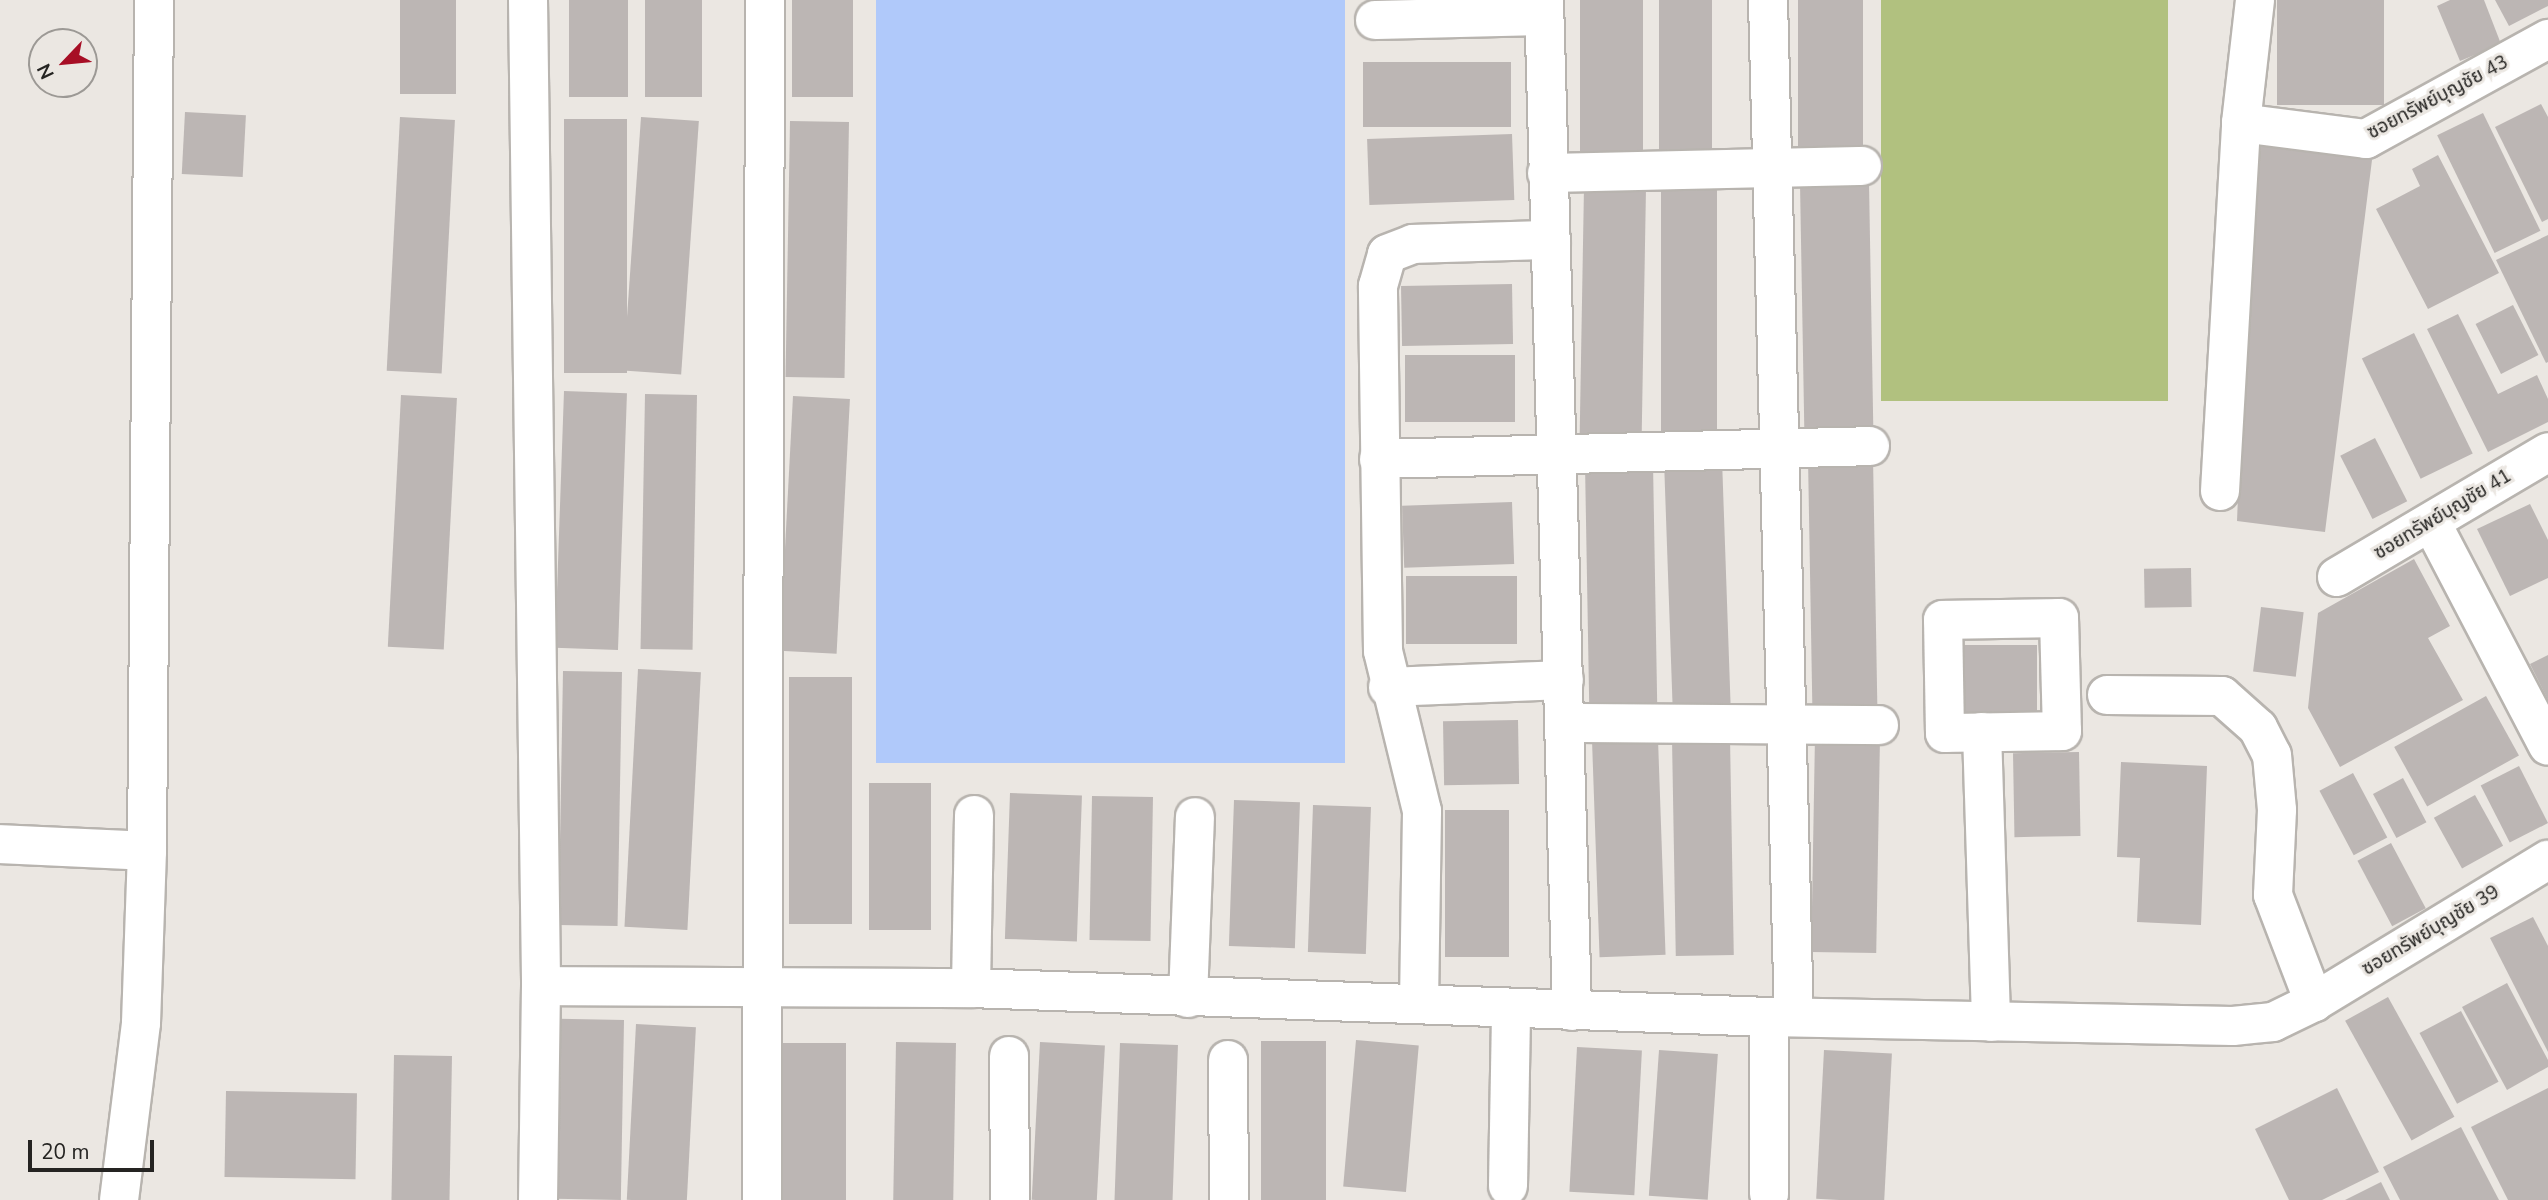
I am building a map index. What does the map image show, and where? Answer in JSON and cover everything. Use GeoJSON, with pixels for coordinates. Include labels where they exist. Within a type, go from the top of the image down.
{"type":"FeatureCollection","features":[{"type":"Feature","properties":{"kind":"street"},"geometry":{"type":"LineString","coordinates":[[119,1200],[141,1023],[147,851],[155,0]]}},
{"type":"Feature","properties":{"kind":"street"},"geometry":{"type":"LineString","coordinates":[[528,0],[541,986],[538,1200]]}},
{"type":"Feature","properties":{"kind":"street"},"geometry":{"type":"LineString","coordinates":[[762,1200],[765,0]]}},
{"type":"Feature","properties":{"kind":"street"},"geometry":{"type":"LineString","coordinates":[[1768,0],[1784,725],[1782,1017],[1769,1194]]}},
{"type":"Feature","properties":{"kind":"street"},"geometry":{"type":"LineString","coordinates":[[2220,491],[2241,122],[2255,0]]}},
{"type":"Feature","properties":{"kind":"street"},"geometry":{"type":"LineString","coordinates":[[1375,20],[1544,8],[1572,1011]]}},
{"type":"Feature","properties":{"kind":"street","name":"ซอยทรัพย์บุญชัย 43"},"geometry":{"type":"LineString","coordinates":[[2241,122],[2367,139],[2548,39]]}},
{"type":"Feature","properties":{"kind":"street"},"geometry":{"type":"LineString","coordinates":[[1547,173],[1862,166]]}},
{"type":"Feature","properties":{"kind":"street"},"geometry":{"type":"LineString","coordinates":[[1419,1003],[1422,811],[1409,750],[1388,687],[1383,651],[1378,459],[1378,286],[1387,254],[1413,244],[1551,240]]}},
{"type":"Feature","properties":{"kind":"street"},"geometry":{"type":"LineString","coordinates":[[1378,459],[1870,446]]}},
{"type":"Feature","properties":{"kind":"street","name":"ซอยทรัพย์บุญชัย 41"},"geometry":{"type":"LineString","coordinates":[[2337,577],[2431,524],[2548,452]]}},
{"type":"Feature","properties":{"kind":"street"},"geometry":{"type":"LineString","coordinates":[[2431,524],[2548,746]]}},
{"type":"Feature","properties":{"kind":"street"},"geometry":{"type":"LineString","coordinates":[[1388,687],[1564,680]]}},
{"type":"Feature","properties":{"kind":"street"},"geometry":{"type":"LineString","coordinates":[[2107,695],[2222,696],[2258,728],[2272,755],[2276,796],[2273,895],[2314,1002]]}},
{"type":"Feature","properties":{"kind":"street"},"geometry":{"type":"LineString","coordinates":[[1565,723],[1879,725]]}},
{"type":"Feature","properties":{"kind":"street"},"geometry":{"type":"LineString","coordinates":[[1982,733],[1991,1022]]}},
{"type":"Feature","properties":{"kind":"street"},"geometry":{"type":"LineString","coordinates":[[971,988],[974,815]]}},
{"type":"Feature","properties":{"kind":"street"},"geometry":{"type":"LineString","coordinates":[[1188,998],[1195,817]]}},
{"type":"Feature","properties":{"kind":"street"},"geometry":{"type":"LineString","coordinates":[[0,844],[147,851]]}},
{"type":"Feature","properties":{"kind":"street","name":"ซอยทรัพย์บุญชัย 39"},"geometry":{"type":"LineString","coordinates":[[541,986],[971,988],[1188,998],[1419,1003],[1572,1011],[2233,1026],[2273,1022],[2314,1002],[2548,860]]}},
{"type":"Feature","properties":{"kind":"street"},"geometry":{"type":"LineString","coordinates":[[1508,1186],[1511,1008]]}},
{"type":"Feature","properties":{"kind":"street"},"geometry":{"type":"LineString","coordinates":[[1009,1056],[1010,1200]]}},
{"type":"Feature","properties":{"kind":"street"},"geometry":{"type":"LineString","coordinates":[[1228,1060],[1229,1200]]}},
{"type":"Feature","properties":{"kind":"green space"},"geometry":{"type":"Polygon","coordinates":[[[1881,0],[2168,0],[2168,401],[1881,401],[1881,0]]]}},
{"type":"Feature","properties":{"kind":"water"},"geometry":{"type":"Polygon","coordinates":[[[876,0],[1345,0],[1345,763],[876,763],[876,0]]]}},
{"type":"Feature","properties":{"kind":"building"},"geometry":{"type":"Polygon","coordinates":[[[400,0],[456,0],[456,94],[400,94],[400,0]]]}},
{"type":"Feature","properties":{"kind":"building"},"geometry":{"type":"Polygon","coordinates":[[[569,0],[628,0],[628,97],[569,97],[569,0]]]}},
{"type":"Feature","properties":{"kind":"building"},"geometry":{"type":"Polygon","coordinates":[[[645,0],[702,0],[702,97],[645,97],[645,0]]]}},
{"type":"Feature","properties":{"kind":"building"},"geometry":{"type":"Polygon","coordinates":[[[792,0],[853,0],[853,97],[792,97],[792,0]]]}},
{"type":"Feature","properties":{"kind":"building"},"geometry":{"type":"Polygon","coordinates":[[[1580,0],[1643,0],[1643,161],[1580,161],[1580,0]]]}},
{"type":"Feature","properties":{"kind":"building"},"geometry":{"type":"Polygon","coordinates":[[[1659,0],[1712,0],[1712,161],[1659,161],[1659,0]]]}},
{"type":"Feature","properties":{"kind":"building"},"geometry":{"type":"Polygon","coordinates":[[[1798,0],[1863,0],[1863,158],[1798,158],[1798,0]]]}},
{"type":"Feature","properties":{"kind":"building"},"geometry":{"type":"Polygon","coordinates":[[[2277,0],[2384,0],[2384,105],[2277,105],[2277,0]]]}},
{"type":"Feature","properties":{"kind":"building"},"geometry":{"type":"Polygon","coordinates":[[[2450,0],[2484,0],[2501,44],[2460,61],[2437,6],[2450,0]]]}},
{"type":"Feature","properties":{"kind":"building"},"geometry":{"type":"Polygon","coordinates":[[[2495,0],[2548,0],[2548,6],[2509,26],[2495,0]]]}},
{"type":"Feature","properties":{"kind":"building"},"geometry":{"type":"Polygon","coordinates":[[[1363,62],[1511,62],[1511,127],[1363,127],[1363,62]]]}},
{"type":"Feature","properties":{"kind":"building"},"geometry":{"type":"Polygon","coordinates":[[[2541,104],[2548,117],[2548,219],[2542,222],[2495,127],[2541,104]]]}},
{"type":"Feature","properties":{"kind":"building"},"geometry":{"type":"Polygon","coordinates":[[[185,112],[246,115],[243,177],[182,174],[185,112]]]}},
{"type":"Feature","properties":{"kind":"building"},"geometry":{"type":"Polygon","coordinates":[[[2483,113],[2540,231],[2495,253],[2437,135],[2483,113]]]}},
{"type":"Feature","properties":{"kind":"building"},"geometry":{"type":"Polygon","coordinates":[[[400,117],[455,120],[442,374],[387,371],[400,117]]]}},
{"type":"Feature","properties":{"kind":"building"},"geometry":{"type":"Polygon","coordinates":[[[641,117],[699,121],[681,374],[623,370],[641,117]]]}},
{"type":"Feature","properties":{"kind":"building"},"geometry":{"type":"Polygon","coordinates":[[[564,119],[627,119],[627,373],[564,373],[564,119]]]}},
{"type":"Feature","properties":{"kind":"building"},"geometry":{"type":"Polygon","coordinates":[[[790,121],[849,122],[845,378],[786,377],[790,121]]]}},
{"type":"Feature","properties":{"kind":"building"},"geometry":{"type":"Polygon","coordinates":[[[1512,134],[1514,200],[1369,205],[1367,139],[1512,134]]]}},
{"type":"Feature","properties":{"kind":"building"},"geometry":{"type":"Polygon","coordinates":[[[2261,145],[2372,160],[2325,532],[2237,521],[2248,251],[2261,145]]]}},
{"type":"Feature","properties":{"kind":"building"},"geometry":{"type":"Polygon","coordinates":[[[2438,155],[2499,273],[2428,309],[2376,209],[2420,186],[2412,169],[2438,155]]]}},
{"type":"Feature","properties":{"kind":"building"},"geometry":{"type":"Polygon","coordinates":[[[1869,182],[1873,434],[1804,435],[1800,183],[1869,182]]]}},
{"type":"Feature","properties":{"kind":"building"},"geometry":{"type":"Polygon","coordinates":[[[1661,184],[1717,184],[1717,437],[1661,437],[1661,184]]]}},
{"type":"Feature","properties":{"kind":"building"},"geometry":{"type":"Polygon","coordinates":[[[1584,187],[1646,188],[1642,441],[1580,440],[1584,187]]]}},
{"type":"Feature","properties":{"kind":"building"},"geometry":{"type":"Polygon","coordinates":[[[2548,235],[2548,362],[2546,363],[2496,260],[2548,235]]]}},
{"type":"Feature","properties":{"kind":"building"},"geometry":{"type":"Polygon","coordinates":[[[1512,284],[1513,344],[1402,346],[1401,286],[1512,284]]]}},
{"type":"Feature","properties":{"kind":"building"},"geometry":{"type":"Polygon","coordinates":[[[2513,305],[2538,355],[2501,374],[2476,324],[2513,305]]]}},
{"type":"Feature","properties":{"kind":"building"},"geometry":{"type":"Polygon","coordinates":[[[2458,314],[2498,394],[2537,375],[2548,399],[2548,422],[2488,452],[2427,329],[2458,314]]]}},
{"type":"Feature","properties":{"kind":"building"},"geometry":{"type":"Polygon","coordinates":[[[2414,333],[2473,453],[2421,479],[2362,358],[2414,333]]]}},
{"type":"Feature","properties":{"kind":"building"},"geometry":{"type":"Polygon","coordinates":[[[1405,355],[1515,355],[1515,422],[1405,422],[1405,355]]]}},
{"type":"Feature","properties":{"kind":"building"},"geometry":{"type":"Polygon","coordinates":[[[564,391],[627,393],[618,650],[555,648],[564,391]]]}},
{"type":"Feature","properties":{"kind":"building"},"geometry":{"type":"Polygon","coordinates":[[[645,394],[697,395],[693,650],[641,649],[645,394]]]}},
{"type":"Feature","properties":{"kind":"building"},"geometry":{"type":"Polygon","coordinates":[[[401,395],[457,398],[444,650],[388,647],[401,395]]]}},
{"type":"Feature","properties":{"kind":"building"},"geometry":{"type":"Polygon","coordinates":[[[793,396],[850,399],[837,654],[780,651],[793,396]]]}},
{"type":"Feature","properties":{"kind":"building"},"geometry":{"type":"Polygon","coordinates":[[[2375,438],[2407,501],[2372,519],[2340,456],[2375,438]]]}},
{"type":"Feature","properties":{"kind":"building"},"geometry":{"type":"Polygon","coordinates":[[[1873,457],[1877,708],[1812,709],[1808,458],[1873,457]]]}},
{"type":"Feature","properties":{"kind":"building"},"geometry":{"type":"Polygon","coordinates":[[[1722,459],[1731,715],[1673,717],[1664,461],[1722,459]]]}},
{"type":"Feature","properties":{"kind":"building"},"geometry":{"type":"Polygon","coordinates":[[[1653,463],[1657,712],[1589,713],[1585,464],[1653,463]]]}},
{"type":"Feature","properties":{"kind":"building"},"geometry":{"type":"Polygon","coordinates":[[[1512,502],[1514,564],[1404,568],[1402,506],[1512,502]]]}},
{"type":"Feature","properties":{"kind":"building"},"geometry":{"type":"Polygon","coordinates":[[[2530,504],[2548,540],[2548,578],[2510,596],[2477,529],[2530,504]]]}},
{"type":"Feature","properties":{"kind":"building"},"geometry":{"type":"Polygon","coordinates":[[[2414,559],[2450,626],[2428,638],[2463,700],[2340,767],[2308,708],[2318,613],[2414,559]]]}},
{"type":"Feature","properties":{"kind":"building"},"geometry":{"type":"Polygon","coordinates":[[[2191,568],[2192,607],[2145,608],[2144,569],[2191,568]]]}},
{"type":"Feature","properties":{"kind":"building"},"geometry":{"type":"Polygon","coordinates":[[[1406,576],[1517,576],[1517,644],[1406,644],[1406,576]]]}},
{"type":"Feature","properties":{"kind":"building"},"geometry":{"type":"Polygon","coordinates":[[[2261,607],[2304,612],[2296,677],[2253,672],[2261,607]]]}},
{"type":"Feature","properties":{"kind":"building"},"geometry":{"type":"Polygon","coordinates":[[[1957,645],[2037,645],[2037,722],[1957,722],[1957,645]]]}},
{"type":"Feature","properties":{"kind":"building"},"geometry":{"type":"Polygon","coordinates":[[[2548,655],[2548,700],[2530,664],[2548,655]]]}},
{"type":"Feature","properties":{"kind":"building"},"geometry":{"type":"Polygon","coordinates":[[[638,669],[701,672],[687,930],[624,927],[638,669]]]}},
{"type":"Feature","properties":{"kind":"building"},"geometry":{"type":"Polygon","coordinates":[[[563,671],[622,672],[618,926],[559,925],[563,671]]]}},
{"type":"Feature","properties":{"kind":"building"},"geometry":{"type":"Polygon","coordinates":[[[789,677],[852,677],[852,924],[789,924],[789,677]]]}},
{"type":"Feature","properties":{"kind":"building"},"geometry":{"type":"Polygon","coordinates":[[[2486,696],[2519,755],[2427,806],[2394,747],[2486,696]]]}},
{"type":"Feature","properties":{"kind":"building"},"geometry":{"type":"Polygon","coordinates":[[[1518,720],[1519,784],[1444,785],[1443,721],[1518,720]]]}},
{"type":"Feature","properties":{"kind":"building"},"geometry":{"type":"Polygon","coordinates":[[[1815,736],[1880,737],[1876,953],[1811,952],[1815,736]]]}},
{"type":"Feature","properties":{"kind":"building"},"geometry":{"type":"Polygon","coordinates":[[[1730,738],[1734,955],[1676,956],[1672,739],[1730,738]]]}},
{"type":"Feature","properties":{"kind":"building"},"geometry":{"type":"Polygon","coordinates":[[[1658,739],[1666,955],[1600,957],[1592,741],[1658,739]]]}},
{"type":"Feature","properties":{"kind":"building"},"geometry":{"type":"Polygon","coordinates":[[[2079,752],[2080,836],[2014,837],[2013,753],[2079,752]]]}},
{"type":"Feature","properties":{"kind":"building"},"geometry":{"type":"Polygon","coordinates":[[[2121,762],[2207,766],[2201,925],[2137,922],[2140,858],[2117,857],[2121,762]]]}},
{"type":"Feature","properties":{"kind":"building"},"geometry":{"type":"Polygon","coordinates":[[[2519,766],[2548,823],[2510,843],[2481,786],[2519,766]]]}},
{"type":"Feature","properties":{"kind":"building"},"geometry":{"type":"Polygon","coordinates":[[[2353,773],[2387,837],[2354,855],[2319,791],[2353,773]]]}},
{"type":"Feature","properties":{"kind":"building"},"geometry":{"type":"Polygon","coordinates":[[[2403,778],[2426,822],[2396,838],[2373,794],[2403,778]]]}},
{"type":"Feature","properties":{"kind":"building"},"geometry":{"type":"Polygon","coordinates":[[[869,783],[931,783],[931,930],[869,930],[869,783]]]}},
{"type":"Feature","properties":{"kind":"building"},"geometry":{"type":"Polygon","coordinates":[[[1010,793],[1082,796],[1077,941],[1005,939],[1010,793]]]}},
{"type":"Feature","properties":{"kind":"building"},"geometry":{"type":"Polygon","coordinates":[[[2475,795],[2503,846],[2462,869],[2434,818],[2475,795]]]}},
{"type":"Feature","properties":{"kind":"building"},"geometry":{"type":"Polygon","coordinates":[[[1092,796],[1153,797],[1150,941],[1089,940],[1092,796]]]}},
{"type":"Feature","properties":{"kind":"building"},"geometry":{"type":"Polygon","coordinates":[[[1234,800],[1300,802],[1295,948],[1229,946],[1234,800]]]}},
{"type":"Feature","properties":{"kind":"building"},"geometry":{"type":"Polygon","coordinates":[[[1313,805],[1371,807],[1366,954],[1308,952],[1313,805]]]}},
{"type":"Feature","properties":{"kind":"building"},"geometry":{"type":"Polygon","coordinates":[[[1445,810],[1509,810],[1509,957],[1445,957],[1445,810]]]}},
{"type":"Feature","properties":{"kind":"building"},"geometry":{"type":"Polygon","coordinates":[[[2391,843],[2426,908],[2392,926],[2357,861],[2391,843]]]}},
{"type":"Feature","properties":{"kind":"building"},"geometry":{"type":"Polygon","coordinates":[[[2533,917],[2548,946],[2548,1052],[2490,938],[2533,917]]]}},
{"type":"Feature","properties":{"kind":"building"},"geometry":{"type":"Polygon","coordinates":[[[2507,983],[2548,1060],[2548,1067],[2507,1090],[2462,1007],[2507,983]]]}},
{"type":"Feature","properties":{"kind":"building"},"geometry":{"type":"Polygon","coordinates":[[[2388,997],[2454,1117],[2412,1141],[2345,1021],[2388,997]]]}},
{"type":"Feature","properties":{"kind":"building"},"geometry":{"type":"Polygon","coordinates":[[[2461,1011],[2499,1082],[2457,1104],[2420,1033],[2461,1011]]]}},
{"type":"Feature","properties":{"kind":"building"},"geometry":{"type":"Polygon","coordinates":[[[559,1019],[624,1020],[621,1200],[556,1199],[559,1019]]]}},
{"type":"Feature","properties":{"kind":"building"},"geometry":{"type":"Polygon","coordinates":[[[636,1024],[696,1027],[687,1200],[627,1200],[636,1024]]]}},
{"type":"Feature","properties":{"kind":"building"},"geometry":{"type":"Polygon","coordinates":[[[1356,1040],[1419,1045],[1406,1192],[1343,1186],[1356,1040]]]}},
{"type":"Feature","properties":{"kind":"building"},"geometry":{"type":"Polygon","coordinates":[[[1261,1041],[1326,1041],[1326,1200],[1261,1200],[1261,1041]]]}},
{"type":"Feature","properties":{"kind":"building"},"geometry":{"type":"Polygon","coordinates":[[[896,1042],[956,1043],[953,1200],[893,1200],[896,1042]]]}},
{"type":"Feature","properties":{"kind":"building"},"geometry":{"type":"Polygon","coordinates":[[[1040,1042],[1105,1045],[1097,1200],[1032,1200],[1040,1042]]]}},
{"type":"Feature","properties":{"kind":"building"},"geometry":{"type":"Polygon","coordinates":[[[780,1043],[846,1043],[846,1200],[780,1200],[780,1043]]]}},
{"type":"Feature","properties":{"kind":"building"},"geometry":{"type":"Polygon","coordinates":[[[1120,1043],[1178,1045],[1173,1200],[1115,1200],[1120,1043]]]}},
{"type":"Feature","properties":{"kind":"building"},"geometry":{"type":"Polygon","coordinates":[[[1577,1047],[1642,1050],[1634,1195],[1569,1192],[1577,1047]]]}},
{"type":"Feature","properties":{"kind":"building"},"geometry":{"type":"Polygon","coordinates":[[[1659,1050],[1718,1054],[1708,1200],[1649,1196],[1659,1050]]]}},
{"type":"Feature","properties":{"kind":"building"},"geometry":{"type":"Polygon","coordinates":[[[1824,1050],[1892,1054],[1884,1200],[1816,1199],[1824,1050]]]}},
{"type":"Feature","properties":{"kind":"building"},"geometry":{"type":"Polygon","coordinates":[[[394,1055],[452,1056],[449,1200],[391,1200],[394,1055]]]}},
{"type":"Feature","properties":{"kind":"building"},"geometry":{"type":"Polygon","coordinates":[[[2337,1088],[2379,1172],[2322,1200],[2289,1200],[2255,1129],[2337,1088]]]}},
{"type":"Feature","properties":{"kind":"building"},"geometry":{"type":"Polygon","coordinates":[[[2548,1088],[2548,1200],[2508,1200],[2471,1127],[2548,1088]]]}},
{"type":"Feature","properties":{"kind":"building"},"geometry":{"type":"Polygon","coordinates":[[[226,1091],[357,1093],[355,1179],[224,1177],[226,1091]]]}},
{"type":"Feature","properties":{"kind":"building"},"geometry":{"type":"Polygon","coordinates":[[[2461,1127],[2499,1200],[2400,1200],[2383,1167],[2461,1127]]]}},
{"type":"Feature","properties":{"kind":"building"},"geometry":{"type":"Polygon","coordinates":[[[2381,1182],[2390,1200],[2345,1200],[2381,1182]]]}}]}
